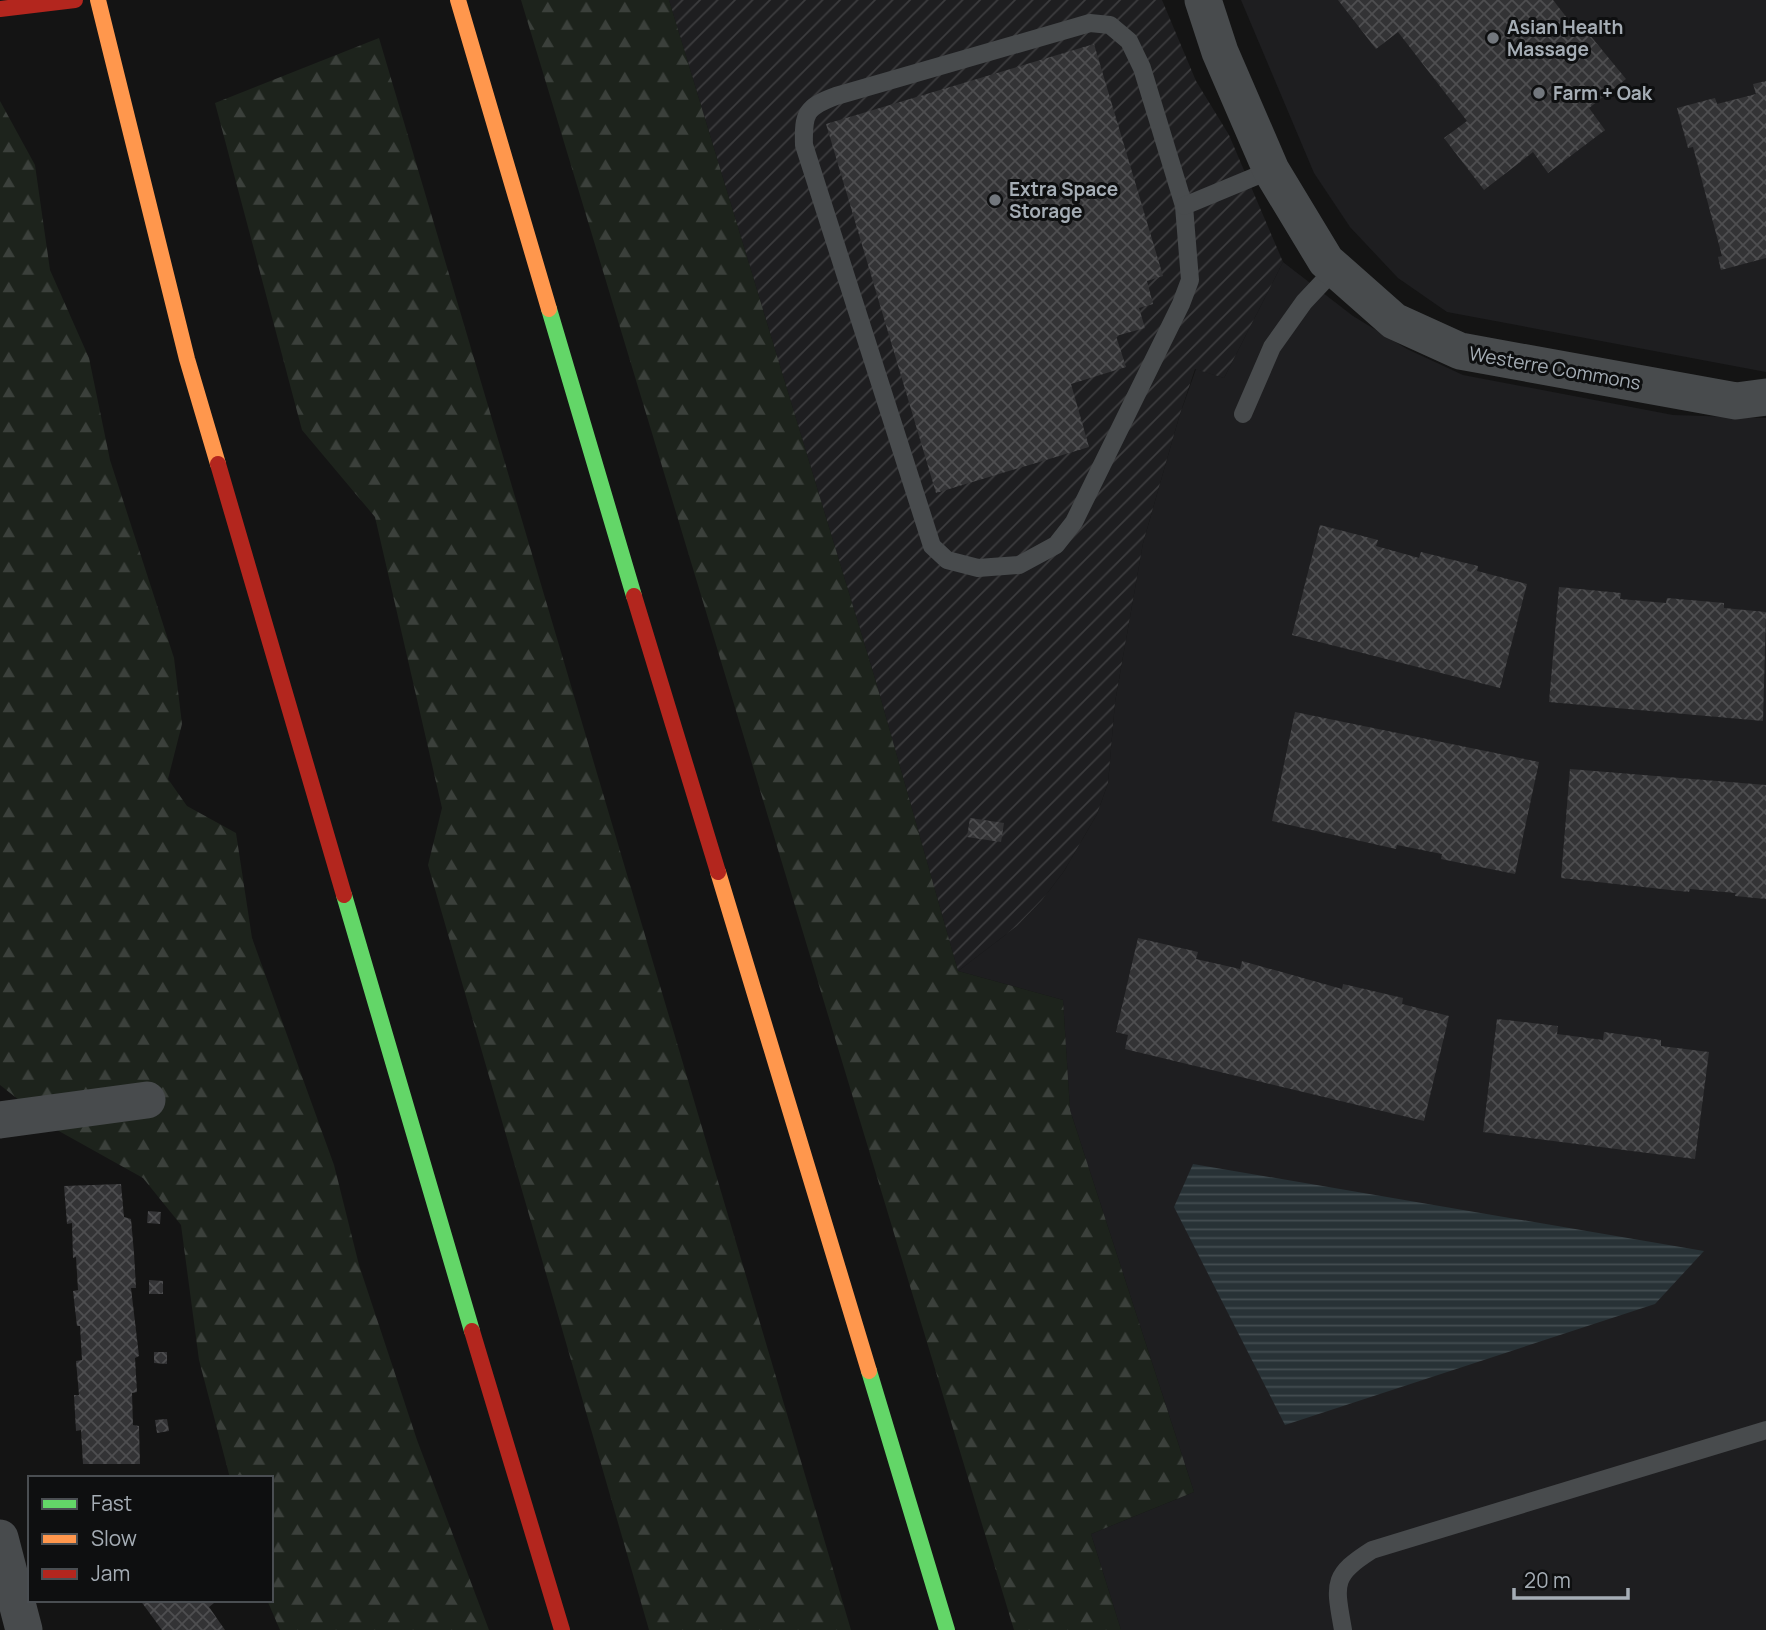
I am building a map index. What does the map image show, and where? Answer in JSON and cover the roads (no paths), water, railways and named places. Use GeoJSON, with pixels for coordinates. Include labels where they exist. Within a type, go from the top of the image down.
{"type":"FeatureCollection","features":[{"type":"Feature","properties":{"kind":"main road"},"geometry":{"type":"LineString","coordinates":[[0,9],[75,0]]}},
{"type":"Feature","properties":{"kind":"main road"},"geometry":{"type":"LineString","coordinates":[[98,0],[187,359],[426,1177],[562,1630]]}},
{"type":"Feature","properties":{"kind":"main road"},"geometry":{"type":"LineString","coordinates":[[458,0],[563,363],[705,823],[947,1630]]}},
{"type":"Feature","properties":{"kind":"street","name":"Westerre Commons"},"geometry":{"type":"LineString","coordinates":[[1203,0],[1220,52],[1271,170],[1326,261],[1394,321],[1460,351],[1736,401],[1766,397]]}},
{"type":"Feature","properties":{"kind":"street"},"geometry":{"type":"LineString","coordinates":[[0,1120],[147,1100]]}},
{"type":"Feature","properties":{"kind":"street"},"geometry":{"type":"LineString","coordinates":[[0,1538],[24,1630]]}},
{"type":"Feature","properties":{"kind":"lane"},"geometry":{"type":"LineString","coordinates":[[1090,23],[1110,25],[1129,41],[1142,68],[1184,206],[1190,280],[1181,304],[1074,522],[1056,545],[1019,565],[978,568],[947,560],[932,547],[804,145],[803,119],[814,104],[1090,23]]}},
{"type":"Feature","properties":{"kind":"lane"},"geometry":{"type":"LineString","coordinates":[[1184,206],[1271,170]]}},
{"type":"Feature","properties":{"kind":"lane"},"geometry":{"type":"LineString","coordinates":[[1243,414],[1272,347],[1304,302],[1335,269]]}},
{"type":"Feature","properties":{"kind":"lane"},"geometry":{"type":"LineString","coordinates":[[1343,1630],[1336,1592],[1344,1567],[1371,1550],[1766,1430]]}},
{"type":"Feature","properties":{"kind":"place","name":"Asian Health Massage"},"geometry":{"type":"Point","coordinates":[1493,38]}},
{"type":"Feature","properties":{"kind":"place","name":"Farm + Oak"},"geometry":{"type":"Point","coordinates":[1539,93]}},
{"type":"Feature","properties":{"kind":"place","name":"Extra Space Storage"},"geometry":{"type":"Point","coordinates":[995,200]}}]}
